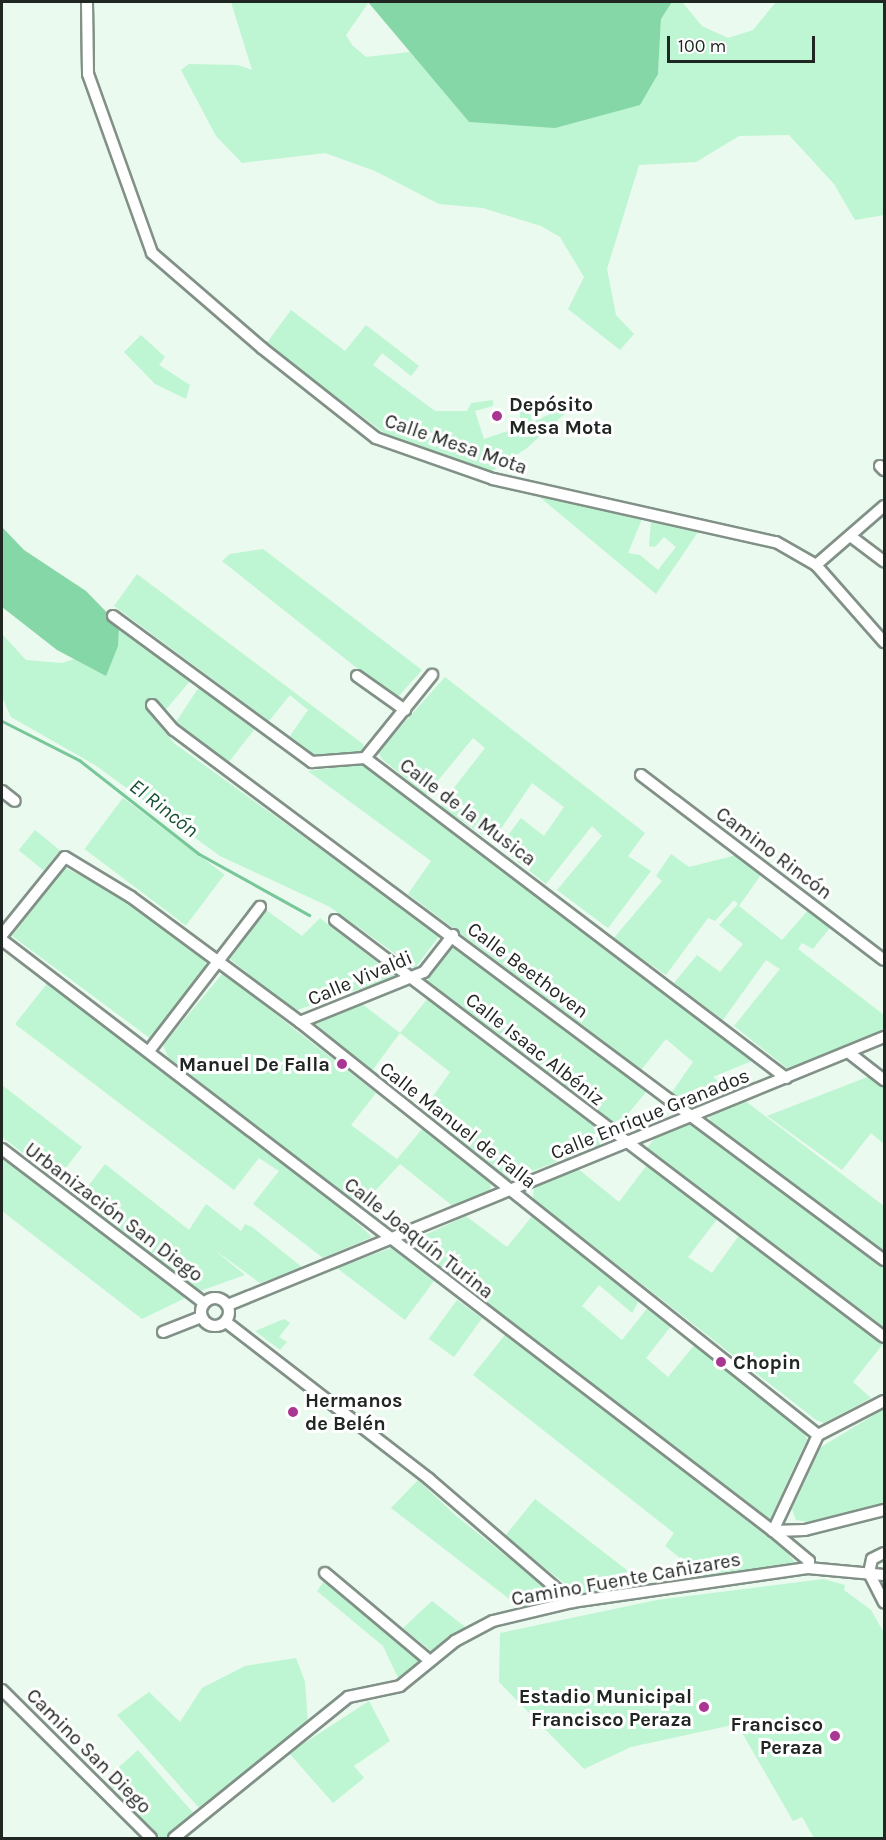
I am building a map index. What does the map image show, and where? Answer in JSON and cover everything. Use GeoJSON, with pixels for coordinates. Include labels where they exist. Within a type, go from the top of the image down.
{"type":"FeatureCollection","features":[{"type":"Feature","properties":{"kind":"street","name":"Calle Mesa Mota"},"geometry":{"type":"LineString","coordinates":[[87,2],[88,74],[152,253],[376,438],[493,479],[776,542],[816,565],[885,642]]}},
{"type":"Feature","properties":{"kind":"street"},"geometry":{"type":"LineString","coordinates":[[816,565],[853,538],[885,506]]}},
{"type":"Feature","properties":{"kind":"street"},"geometry":{"type":"LineString","coordinates":[[853,538],[885,561]]}},
{"type":"Feature","properties":{"kind":"street"},"geometry":{"type":"LineString","coordinates":[[113,615],[312,762],[365,758],[432,675]]}},
{"type":"Feature","properties":{"kind":"street"},"geometry":{"type":"LineString","coordinates":[[357,676],[405,710]]}},
{"type":"Feature","properties":{"kind":"street","name":"Calle Beethoven"},"geometry":{"type":"LineString","coordinates":[[152,705],[174,730],[453,935],[691,1117],[885,1260]]}},
{"type":"Feature","properties":{"kind":"street","name":"Calle de la Musica"},"geometry":{"type":"LineString","coordinates":[[365,758],[786,1078]]}},
{"type":"Feature","properties":{"kind":"street","name":"Camino Rincón"},"geometry":{"type":"LineString","coordinates":[[641,775],[885,960]]}},
{"type":"Feature","properties":{"kind":"street"},"geometry":{"type":"LineString","coordinates":[[2,791],[15,801]]}},
{"type":"Feature","properties":{"kind":"street","name":"Calle Manuel de Falla"},"geometry":{"type":"LineString","coordinates":[[2,935],[65,856],[219,962],[300,1022],[819,1435]]}},
{"type":"Feature","properties":{"kind":"street"},"geometry":{"type":"LineString","coordinates":[[149,1051],[260,907]]}},
{"type":"Feature","properties":{"kind":"street","name":"Calle Isaac Albéniz"},"geometry":{"type":"LineString","coordinates":[[335,920],[885,1337]]}},
{"type":"Feature","properties":{"kind":"street","name":"Calle Vivaldi"},"geometry":{"type":"LineString","coordinates":[[300,1022],[414,978],[453,935]]}},
{"type":"Feature","properties":{"kind":"street","name":"Calle Joaquín Turina"},"geometry":{"type":"LineString","coordinates":[[2,940],[772,1531],[808,1561],[808,1568]]}},
{"type":"Feature","properties":{"kind":"street","name":"Calle Enrique Granados"},"geometry":{"type":"LineString","coordinates":[[228,1305],[392,1241],[885,1037]]}},
{"type":"Feature","properties":{"kind":"street"},"geometry":{"type":"LineString","coordinates":[[848,1052],[885,1080]]}},
{"type":"Feature","properties":{"kind":"street","name":"Urbanización San Diego"},"geometry":{"type":"LineString","coordinates":[[2,1149],[204,1303]]}},
{"type":"Feature","properties":{"kind":"street"},"geometry":{"type":"LineString","coordinates":[[201,1317],[204,1303],[217,1298],[228,1305],[225,1322]]}},
{"type":"Feature","properties":{"kind":"street"},"geometry":{"type":"LineString","coordinates":[[201,1317],[212,1326],[225,1322]]}},
{"type":"Feature","properties":{"kind":"street"},"geometry":{"type":"LineString","coordinates":[[163,1332],[201,1317]]}},
{"type":"Feature","properties":{"kind":"street"},"geometry":{"type":"LineString","coordinates":[[225,1322],[429,1479],[572,1602]]}},
{"type":"Feature","properties":{"kind":"street"},"geometry":{"type":"LineString","coordinates":[[885,1401],[819,1435],[772,1531],[805,1530],[885,1510]]}},
{"type":"Feature","properties":{"kind":"street"},"geometry":{"type":"LineString","coordinates":[[885,1553],[872,1559],[869,1573],[885,1602]]}},
{"type":"Feature","properties":{"kind":"street","name":"Camino Fuente Cañizares"},"geometry":{"type":"LineString","coordinates":[[174,1839],[348,1697],[400,1686],[430,1661],[493,1621],[572,1602],[808,1568],[885,1575]]}},
{"type":"Feature","properties":{"kind":"street"},"geometry":{"type":"LineString","coordinates":[[325,1573],[430,1661]]}},
{"type":"Feature","properties":{"kind":"street","name":"Camino San Diego"},"geometry":{"type":"LineString","coordinates":[[2,1690],[151,1839]]}},
{"type":"Feature","properties":{"kind":"green space"},"geometry":{"type":"Polygon","coordinates":[[[231,2],[369,2],[346,35],[352,45],[366,57],[410,52],[469,122],[658,74],[661,19],[672,2],[682,2],[702,26],[728,38],[753,30],[776,2],[884,2],[884,215],[855,220],[834,184],[789,135],[739,136],[696,162],[639,165],[607,269],[616,315],[634,334],[620,350],[568,309],[584,277],[560,237],[541,226],[483,208],[439,204],[375,171],[325,153],[242,163],[216,136],[181,70],[189,64],[238,65],[252,70],[231,2]]]}},
{"type":"Feature","properties":{"kind":"green space"},"geometry":{"type":"Polygon","coordinates":[[[368,2],[672,2],[661,19],[658,74],[640,105],[555,128],[469,122],[368,2]]]}},
{"type":"Feature","properties":{"kind":"green space"},"geometry":{"type":"Polygon","coordinates":[[[291,310],[345,351],[366,325],[419,366],[411,376],[382,353],[373,365],[435,411],[467,411],[471,403],[493,400],[493,406],[475,411],[484,439],[520,427],[520,410],[528,407],[533,422],[569,405],[570,409],[527,448],[492,471],[387,435],[266,344],[291,310]]]}},
{"type":"Feature","properties":{"kind":"green space"},"geometry":{"type":"Polygon","coordinates":[[[141,335],[165,357],[159,365],[190,385],[186,399],[155,384],[124,352],[141,335]]]}},
{"type":"Feature","properties":{"kind":"green space"},"geometry":{"type":"Polygon","coordinates":[[[536,494],[642,519],[628,553],[640,555],[658,570],[676,547],[664,537],[655,547],[649,546],[651,522],[698,532],[656,594],[536,494]]]}},
{"type":"Feature","properties":{"kind":"green space"},"geometry":{"type":"Polygon","coordinates":[[[2,527],[24,550],[86,591],[119,625],[118,646],[106,676],[57,650],[2,607],[2,527]]]}},
{"type":"Feature","properties":{"kind":"green space"},"geometry":{"type":"Polygon","coordinates":[[[263,549],[422,670],[396,699],[222,561],[230,554],[263,549]]]}},
{"type":"Feature","properties":{"kind":"green space"},"geometry":{"type":"Polygon","coordinates":[[[137,574],[363,744],[364,751],[315,755],[290,736],[308,710],[290,695],[269,721],[114,606],[137,574]]]}},
{"type":"Feature","properties":{"kind":"green space"},"geometry":{"type":"Polygon","coordinates":[[[119,625],[191,680],[156,721],[175,744],[440,935],[415,968],[330,907],[220,856],[95,765],[11,717],[2,697],[2,634],[26,660],[62,663],[74,659],[106,675],[119,625]]]}},
{"type":"Feature","properties":{"kind":"green space"},"geometry":{"type":"Polygon","coordinates":[[[445,677],[645,833],[628,856],[651,871],[608,928],[557,890],[602,836],[592,826],[546,884],[499,847],[521,818],[544,836],[564,807],[532,783],[496,836],[488,839],[440,806],[485,748],[473,738],[426,795],[382,759],[378,752],[445,677]]]}},
{"type":"Feature","properties":{"kind":"green space"},"geometry":{"type":"Polygon","coordinates":[[[199,687],[257,726],[225,767],[174,725],[199,687]]]}},
{"type":"Feature","properties":{"kind":"green space"},"geometry":{"type":"Polygon","coordinates":[[[363,764],[754,1060],[713,1077],[731,1091],[688,1104],[672,1092],[693,1062],[666,1039],[641,1070],[408,894],[431,861],[308,771],[363,764]]]}},
{"type":"Feature","properties":{"kind":"green space"},"geometry":{"type":"Polygon","coordinates":[[[123,798],[224,874],[186,926],[84,849],[123,798]]]}},
{"type":"Feature","properties":{"kind":"green space"},"geometry":{"type":"Polygon","coordinates":[[[35,830],[60,850],[44,870],[19,850],[35,830]]]}},
{"type":"Feature","properties":{"kind":"green space"},"geometry":{"type":"Polygon","coordinates":[[[671,854],[689,867],[741,854],[763,872],[739,906],[782,940],[810,908],[832,925],[813,949],[802,943],[798,949],[884,1015],[884,1029],[788,1069],[734,1026],[780,969],[766,960],[723,1020],[674,983],[697,955],[720,972],[743,944],[719,925],[738,904],[734,900],[715,921],[708,918],[666,975],[613,939],[662,881],[656,876],[671,854]]]}},
{"type":"Feature","properties":{"kind":"green space"},"geometry":{"type":"Polygon","coordinates":[[[64,867],[124,898],[205,959],[205,973],[151,1039],[12,936],[64,867]]]}},
{"type":"Feature","properties":{"kind":"green space"},"geometry":{"type":"Polygon","coordinates":[[[266,910],[302,936],[320,918],[396,977],[294,1011],[230,959],[266,910]]]}},
{"type":"Feature","properties":{"kind":"green space"},"geometry":{"type":"Polygon","coordinates":[[[454,944],[647,1091],[617,1127],[427,982],[431,968],[454,944]]]}},
{"type":"Feature","properties":{"kind":"green space"},"geometry":{"type":"Polygon","coordinates":[[[223,973],[376,1093],[351,1125],[397,1159],[423,1128],[491,1182],[490,1194],[454,1207],[400,1164],[360,1207],[168,1057],[163,1045],[223,973]]]}},
{"type":"Feature","properties":{"kind":"green space"},"geometry":{"type":"Polygon","coordinates":[[[49,981],[342,1209],[372,1237],[323,1258],[253,1204],[279,1171],[259,1158],[234,1190],[15,1024],[49,981]]]}},
{"type":"Feature","properties":{"kind":"green space"},"geometry":{"type":"Polygon","coordinates":[[[428,998],[605,1133],[606,1143],[509,1180],[423,1111],[450,1072],[400,1033],[428,998]]]}},
{"type":"Feature","properties":{"kind":"green space"},"geometry":{"type":"Polygon","coordinates":[[[362,1004],[400,1033],[371,1072],[316,1024],[362,1004]]]}},
{"type":"Feature","properties":{"kind":"green space"},"geometry":{"type":"Polygon","coordinates":[[[870,1076],[884,1080],[884,1144],[871,1133],[842,1170],[767,1116],[870,1076]]]}},
{"type":"Feature","properties":{"kind":"green space"},"geometry":{"type":"Polygon","coordinates":[[[2,1085],[82,1147],[57,1179],[2,1137],[2,1085]]]}},
{"type":"Feature","properties":{"kind":"green space"},"geometry":{"type":"Polygon","coordinates":[[[744,1100],[884,1206],[884,1252],[712,1124],[709,1117],[744,1100]]]}},
{"type":"Feature","properties":{"kind":"green space"},"geometry":{"type":"Polygon","coordinates":[[[689,1124],[884,1268],[884,1327],[647,1148],[657,1136],[689,1124]]]}},
{"type":"Feature","properties":{"kind":"green space"},"geometry":{"type":"Polygon","coordinates":[[[2,1156],[185,1298],[142,1319],[2,1211],[2,1156]]]}},
{"type":"Feature","properties":{"kind":"green space"},"geometry":{"type":"Polygon","coordinates":[[[105,1164],[189,1230],[206,1204],[241,1231],[245,1224],[252,1227],[303,1268],[260,1283],[212,1248],[245,1275],[200,1291],[79,1198],[105,1164]]]}},
{"type":"Feature","properties":{"kind":"green space"},"geometry":{"type":"Polygon","coordinates":[[[647,1165],[718,1218],[688,1257],[712,1273],[740,1234],[883,1344],[853,1382],[871,1398],[824,1423],[816,1420],[533,1199],[534,1186],[577,1168],[619,1202],[647,1165]]]}},
{"type":"Feature","properties":{"kind":"green space"},"geometry":{"type":"Polygon","coordinates":[[[533,1215],[640,1299],[632,1313],[599,1285],[582,1306],[622,1340],[650,1305],[672,1325],[646,1358],[668,1377],[697,1342],[800,1426],[807,1439],[770,1519],[408,1243],[466,1216],[507,1247],[533,1215]]]}},
{"type":"Feature","properties":{"kind":"green space"},"geometry":{"type":"Polygon","coordinates":[[[391,1248],[434,1281],[405,1320],[337,1268],[391,1248]]]}},
{"type":"Feature","properties":{"kind":"green space"},"geometry":{"type":"Polygon","coordinates":[[[457,1300],[482,1318],[454,1357],[429,1339],[457,1300]]]}},
{"type":"Feature","properties":{"kind":"green space"},"geometry":{"type":"Polygon","coordinates":[[[284,1319],[290,1323],[279,1337],[287,1342],[280,1350],[255,1331],[284,1319]]]}},
{"type":"Feature","properties":{"kind":"green space"},"geometry":{"type":"Polygon","coordinates":[[[505,1335],[786,1551],[798,1566],[705,1578],[665,1546],[674,1533],[473,1375],[505,1335]]]}},
{"type":"Feature","properties":{"kind":"green space"},"geometry":{"type":"Polygon","coordinates":[[[884,1409],[884,1506],[814,1523],[796,1520],[792,1509],[821,1447],[884,1409]]]}},
{"type":"Feature","properties":{"kind":"green space"},"geometry":{"type":"Polygon","coordinates":[[[418,1480],[455,1515],[559,1598],[521,1608],[391,1508],[418,1480]]]}},
{"type":"Feature","properties":{"kind":"green space"},"geometry":{"type":"Polygon","coordinates":[[[535,1499],[650,1588],[579,1595],[505,1536],[535,1499]]]}},
{"type":"Feature","properties":{"kind":"green space"},"geometry":{"type":"Polygon","coordinates":[[[327,1577],[427,1660],[400,1682],[383,1646],[317,1591],[327,1577]]]}},
{"type":"Feature","properties":{"kind":"green space","name":"Estadio Municipal Francisco Peraza"},"geometry":{"type":"Polygon","coordinates":[[[823,1579],[845,1585],[844,1590],[871,1610],[884,1633],[884,1838],[814,1838],[802,1817],[793,1821],[737,1724],[631,1747],[584,1769],[499,1682],[500,1633],[657,1600],[823,1579]]]}},
{"type":"Feature","properties":{"kind":"green space"},"geometry":{"type":"Polygon","coordinates":[[[432,1601],[469,1630],[435,1654],[403,1628],[432,1601]]]}},
{"type":"Feature","properties":{"kind":"green space"},"geometry":{"type":"Polygon","coordinates":[[[296,1658],[305,1682],[308,1725],[200,1809],[117,1715],[149,1692],[180,1722],[202,1688],[245,1666],[296,1658]]]}},
{"type":"Feature","properties":{"kind":"green space"},"geometry":{"type":"Polygon","coordinates":[[[369,1701],[390,1741],[354,1766],[364,1778],[333,1803],[289,1753],[369,1701]]]}},
{"type":"Feature","properties":{"kind":"green space"},"geometry":{"type":"Polygon","coordinates":[[[138,1750],[195,1815],[169,1838],[156,1838],[102,1782],[138,1750]]]}},
{"type":"Feature","properties":{"kind":"waterway","name":"El Rincón"},"geometry":{"type":"LineString","coordinates":[[2,721],[79,760],[199,854],[309,915]]}},
{"type":"Feature","properties":{"kind":"place","name":"Depósito Mesa Mota"},"geometry":{"type":"Point","coordinates":[497,416]}},
{"type":"Feature","properties":{"kind":"place","name":"Manuel De Falla"},"geometry":{"type":"Point","coordinates":[342,1064]}},
{"type":"Feature","properties":{"kind":"place","name":"Chopin"},"geometry":{"type":"Point","coordinates":[721,1362]}},
{"type":"Feature","properties":{"kind":"place","name":"Hermanos de Belén"},"geometry":{"type":"Point","coordinates":[293,1412]}},
{"type":"Feature","properties":{"kind":"place","name":"Estadio Municipal Francisco Peraza"},"geometry":{"type":"Point","coordinates":[704,1707]}},
{"type":"Feature","properties":{"kind":"place","name":"Francisco Peraza"},"geometry":{"type":"Point","coordinates":[835,1736]}}]}
